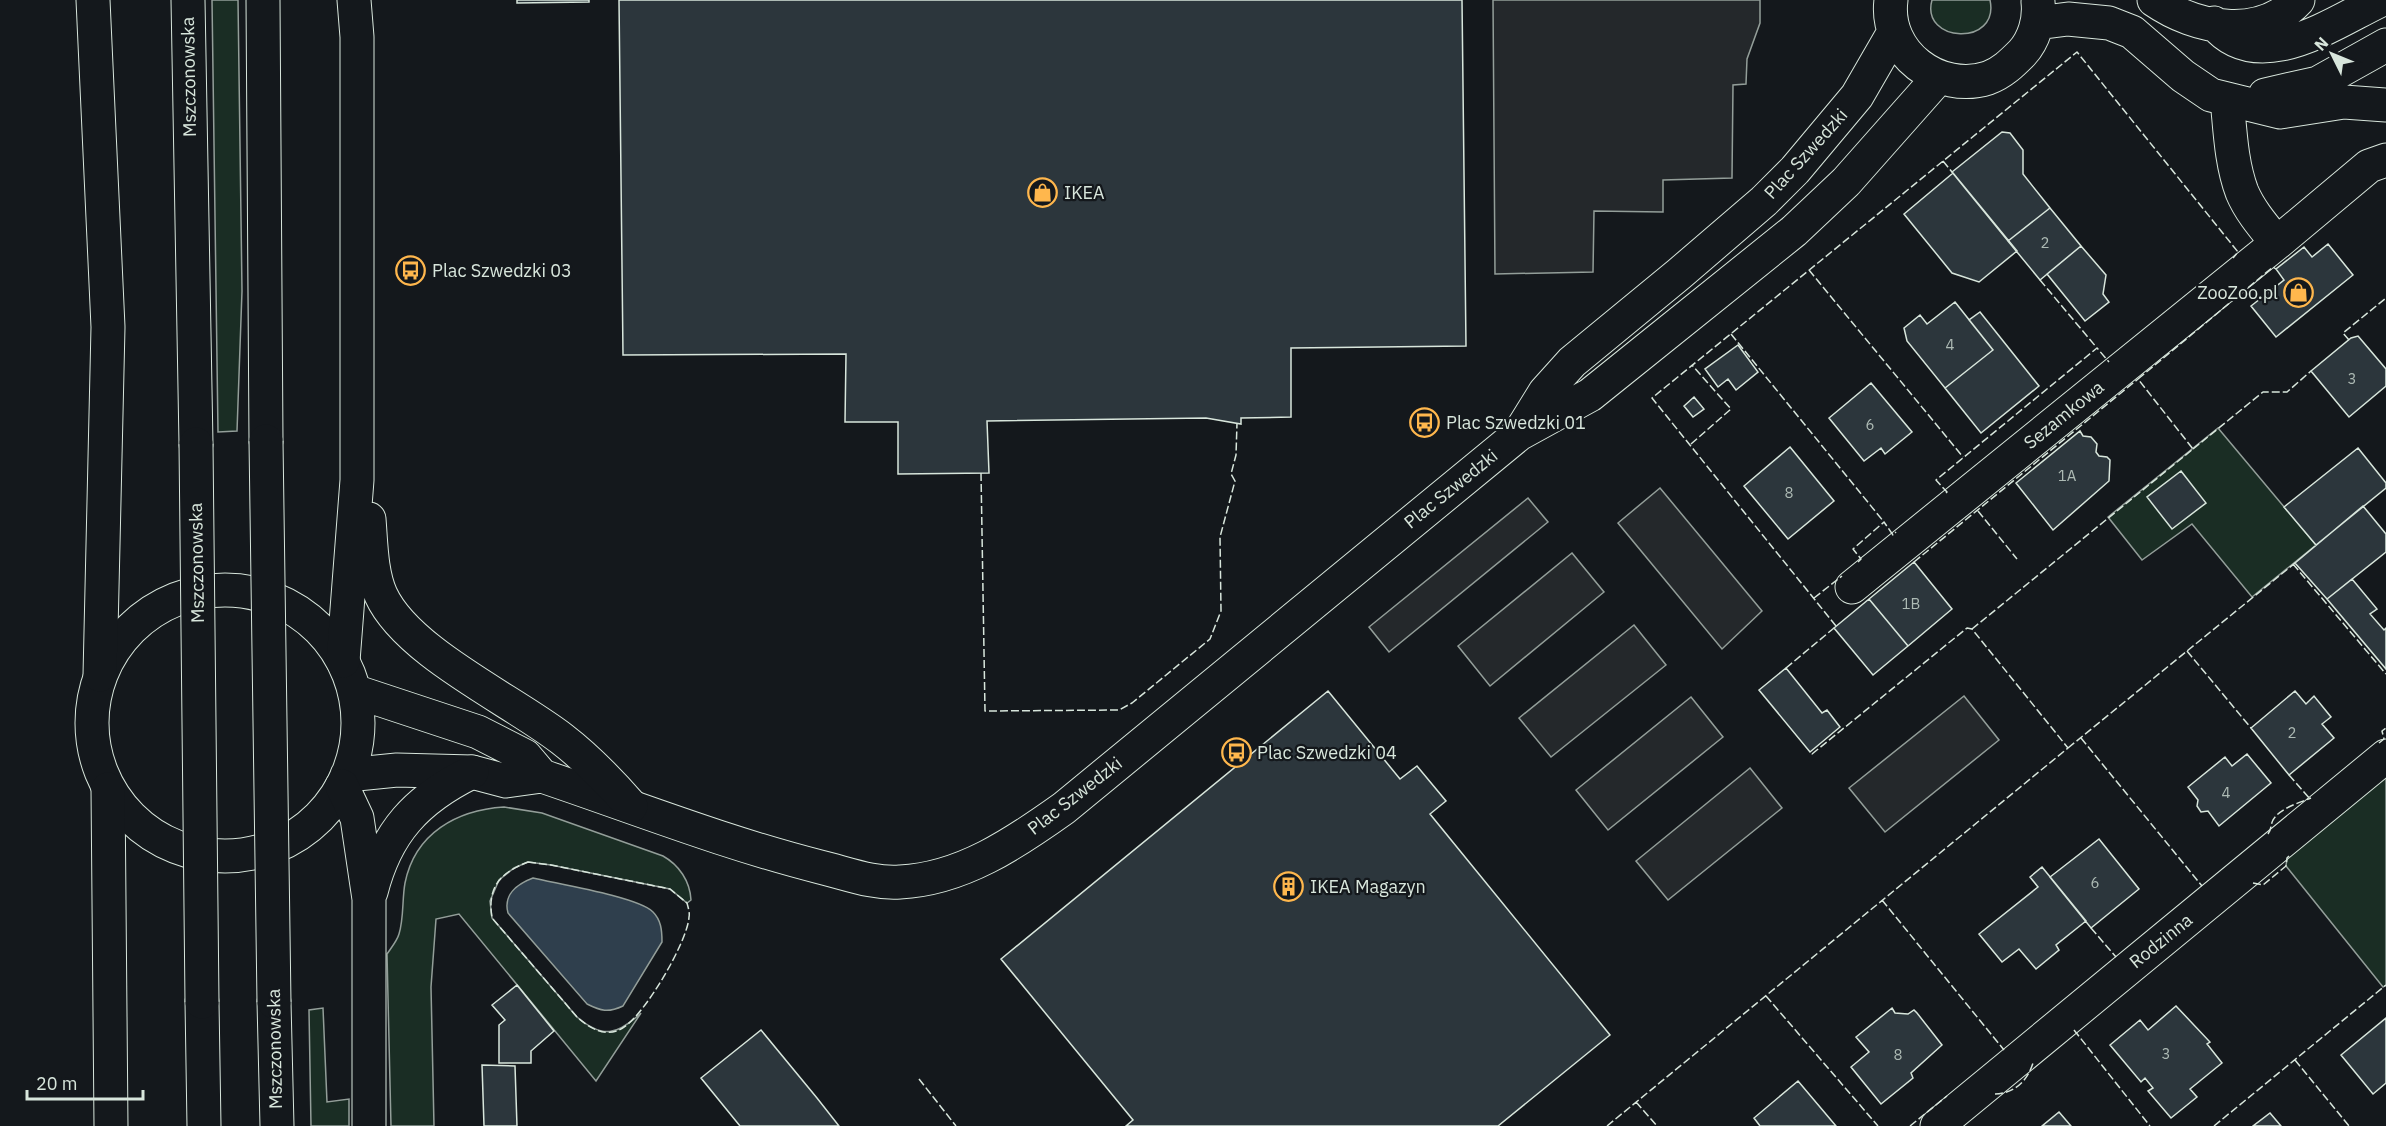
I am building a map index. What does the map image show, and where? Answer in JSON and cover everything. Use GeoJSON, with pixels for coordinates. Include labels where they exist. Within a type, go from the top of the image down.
{"type":"FeatureCollection","features":[{"type":"Feature","properties":{"kind":"street"},"geometry":{"type":"LineString","coordinates":[[93,0],[108,327],[100,675]]}},
{"type":"Feature","properties":{"kind":"street","name":"Mszczonowska"},"geometry":{"type":"LineString","coordinates":[[188,0],[204,1126]]}},
{"type":"Feature","properties":{"kind":"street","name":"Mszczonowska"},"geometry":{"type":"LineString","coordinates":[[263,0],[266,441],[277,1126]]}},
{"type":"Feature","properties":{"kind":"street"},"geometry":{"type":"LineString","coordinates":[[343,661],[357,480],[357,37],[354,0]]}},
{"type":"Feature","properties":{"kind":"street"},"geometry":{"type":"LineString","coordinates":[[2154,0],[2171,12],[2188,19],[2234,27],[2257,26],[2281,15],[2298,0]]}},
{"type":"Feature","properties":{"kind":"street"},"geometry":{"type":"LineString","coordinates":[[2214,24],[2233,40],[2260,46],[2276,44],[2300,40],[2381,0]]}},
{"type":"Feature","properties":{"kind":"street"},"geometry":{"type":"LineString","coordinates":[[1892,16],[1901,47],[1911,60],[1939,77],[1964,82],[1989,78],[2011,65],[2028,46],[2038,11],[2068,19],[2109,23],[2132,32],[2196,86],[2211,95],[2280,112],[2344,102],[2386,105]]}},
{"type":"Feature","properties":{"kind":"street","name":"Plac Szwedzki"},"geometry":{"type":"LineString","coordinates":[[1519,434],[1545,393],[1572,362],[1730,231],[1795,170],[1857,96],[1892,16]]}},
{"type":"Feature","properties":{"kind":"street"},"geometry":{"type":"LineString","coordinates":[[2227,99],[2279,93],[2318,83],[2386,45]]}},
{"type":"Feature","properties":{"kind":"street","name":"Plac Szwedzki"},"geometry":{"type":"LineString","coordinates":[[542,776],[774,856],[868,879],[899,883],[952,872],[997,852],[1064,808],[1519,434],[1590,395],[1794,231],[1846,182],[1939,77]]}},
{"type":"Feature","properties":{"kind":"street"},"geometry":{"type":"LineString","coordinates":[[2227,99],[2232,150],[2242,192],[2256,216],[2277,243]]}},
{"type":"Feature","properties":{"kind":"street","name":"Sezamkowa"},"geometry":{"type":"LineString","coordinates":[[1852,587],[2369,166],[2386,160]]}},
{"type":"Feature","properties":{"kind":"street"},"geometry":{"type":"LineString","coordinates":[[357,480],[368,507],[377,583],[381,595],[401,625],[450,664],[561,738],[607,778],[631,806]]}},
{"type":"Feature","properties":{"kind":"street"},"geometry":{"type":"LineString","coordinates":[[238,590],[281,602],[316,626],[331,642],[343,661],[354,691],[358,725],[353,759],[331,804],[317,818],[284,842],[266,850],[225,856],[205,855],[166,843],[133,820],[108,789],[100,771],[91,733],[94,696],[109,656],[122,638],[155,609],[195,593],[238,590]]}},
{"type":"Feature","properties":{"kind":"street"},"geometry":{"type":"LineString","coordinates":[[354,691],[478,732],[525,756],[542,776]]}},
{"type":"Feature","properties":{"kind":"street","name":"Rodzinna"},"geometry":{"type":"LineString","coordinates":[[1936,1126],[2386,756]]}},
{"type":"Feature","properties":{"kind":"street"},"geometry":{"type":"LineString","coordinates":[[344,780],[397,770],[472,772],[506,781],[542,776]]}},
{"type":"Feature","properties":{"kind":"street"},"geometry":{"type":"LineString","coordinates":[[369,899],[376,872],[387,845],[397,831],[438,791],[472,772]]}},
{"type":"Feature","properties":{"kind":"street"},"geometry":{"type":"LineString","coordinates":[[344,780],[357,818],[369,899],[369,1126]]}},
{"type":"Feature","properties":{"kind":"street"},"geometry":{"type":"LineString","coordinates":[[108,789],[111,1126]]}},
{"type":"Feature","properties":{"kind":"green space"},"geometry":{"type":"Polygon","coordinates":[[[212,0],[238,0],[242,291],[237,431],[218,432],[212,0]]]}},
{"type":"Feature","properties":{"kind":"green space"},"geometry":{"type":"Polygon","coordinates":[[[1932,0],[1990,0],[1990,15],[1983,26],[1973,32],[1960,34],[1948,31],[1937,25],[1931,14],[1932,0]]]}},
{"type":"Feature","properties":{"kind":"green space"},"geometry":{"type":"Polygon","coordinates":[[[2218,428],[2316,545],[2252,597],[2192,524],[2142,560],[2108,517],[2218,428]]]}},
{"type":"Feature","properties":{"kind":"green space"},"geometry":{"type":"Polygon","coordinates":[[[2386,775],[2386,985],[2383,987],[2286,866],[2287,858],[2386,775]]]}},
{"type":"Feature","properties":{"kind":"green space"},"geometry":{"type":"Polygon","coordinates":[[[504,807],[542,813],[663,856],[683,874],[691,900],[687,903],[670,889],[528,862],[514,868],[499,880],[490,901],[492,918],[577,1017],[595,1029],[610,1032],[625,1026],[641,1013],[596,1081],[459,914],[436,919],[431,987],[434,1126],[391,1126],[387,954],[399,934],[405,883],[410,866],[418,850],[441,827],[470,813],[504,807]]]}},
{"type":"Feature","properties":{"kind":"green space"},"geometry":{"type":"Polygon","coordinates":[[[323,1008],[327,1102],[349,1099],[349,1126],[311,1126],[309,1010],[323,1008]]]}},
{"type":"Feature","properties":{"kind":"shaded area"},"geometry":{"type":"Polygon","coordinates":[[[1493,0],[1760,0],[1760,23],[1747,59],[1746,84],[1733,85],[1732,178],[1663,180],[1663,212],[1594,211],[1593,272],[1495,274],[1493,0]]]}},
{"type":"Feature","properties":{"kind":"shaded area"},"geometry":{"type":"Polygon","coordinates":[[[1660,488],[1762,611],[1722,649],[1618,523],[1660,488]]]}},
{"type":"Feature","properties":{"kind":"shaded area"},"geometry":{"type":"Polygon","coordinates":[[[1528,498],[1548,522],[1389,652],[1369,627],[1528,498]]]}},
{"type":"Feature","properties":{"kind":"shaded area"},"geometry":{"type":"Polygon","coordinates":[[[1572,553],[1604,592],[1490,686],[1458,646],[1572,553]]]}},
{"type":"Feature","properties":{"kind":"shaded area"},"geometry":{"type":"Polygon","coordinates":[[[1634,625],[1666,665],[1551,757],[1519,718],[1634,625]]]}},
{"type":"Feature","properties":{"kind":"shaded area"},"geometry":{"type":"Polygon","coordinates":[[[1964,696],[1999,740],[1885,832],[1849,788],[1964,696]]]}},
{"type":"Feature","properties":{"kind":"shaded area"},"geometry":{"type":"Polygon","coordinates":[[[1691,697],[1723,737],[1608,830],[1576,790],[1691,697]]]}},
{"type":"Feature","properties":{"kind":"shaded area"},"geometry":{"type":"Polygon","coordinates":[[[1750,768],[1782,808],[1668,900],[1636,861],[1750,768]]]}},
{"type":"Feature","properties":{"kind":"water"},"geometry":{"type":"Polygon","coordinates":[[[533,878],[615,896],[645,906],[656,915],[662,933],[662,942],[623,1006],[605,1010],[587,1004],[508,913],[509,896],[522,883],[533,878]]]}},
{"type":"Feature","properties":{"kind":"building"},"geometry":{"type":"Polygon","coordinates":[[[517,0],[589,0],[589,2],[517,3],[517,0]]]}},
{"type":"Feature","properties":{"kind":"building","name":"IKEA"},"geometry":{"type":"Polygon","coordinates":[[[619,0],[1462,0],[1466,346],[1291,348],[1291,417],[1241,418],[1241,424],[1206,418],[987,421],[989,473],[898,474],[898,422],[845,422],[846,354],[623,355],[619,0]]]}},
{"type":"Feature","properties":{"kind":"building"},"geometry":{"type":"Polygon","coordinates":[[[2002,132],[2010,133],[2023,150],[2023,174],[2050,208],[2008,241],[1952,172],[2002,132]]]}},
{"type":"Feature","properties":{"kind":"building"},"geometry":{"type":"Polygon","coordinates":[[[1953,173],[2017,251],[1979,282],[1952,273],[1904,214],[1953,173]]]}},
{"type":"Feature","properties":{"kind":"building"},"geometry":{"type":"Polygon","coordinates":[[[2050,208],[2081,246],[2040,280],[2008,241],[2050,208]]]}},
{"type":"Feature","properties":{"kind":"building","name":"ZooZoo.pl"},"geometry":{"type":"Polygon","coordinates":[[[2328,244],[2353,275],[2276,337],[2251,306],[2284,280],[2276,269],[2304,247],[2312,257],[2328,244]]]}},
{"type":"Feature","properties":{"kind":"building"},"geometry":{"type":"Polygon","coordinates":[[[2081,246],[2106,275],[2103,294],[2109,302],[2085,321],[2047,274],[2081,246]]]}},
{"type":"Feature","properties":{"kind":"building"},"geometry":{"type":"Polygon","coordinates":[[[1955,302],[1993,350],[1945,388],[1907,341],[1904,328],[1920,315],[1927,324],[1955,302]]]}},
{"type":"Feature","properties":{"kind":"building"},"geometry":{"type":"Polygon","coordinates":[[[1980,312],[2039,386],[1981,433],[1945,388],[1993,350],[1969,320],[1980,312]]]}},
{"type":"Feature","properties":{"kind":"building"},"geometry":{"type":"Polygon","coordinates":[[[2358,336],[2386,369],[2386,386],[2349,417],[2311,371],[2351,338],[2358,336]]]}},
{"type":"Feature","properties":{"kind":"building"},"geometry":{"type":"Polygon","coordinates":[[[1738,345],[1758,372],[1736,390],[1728,379],[1718,387],[1705,369],[1738,345]]]}},
{"type":"Feature","properties":{"kind":"building"},"geometry":{"type":"Polygon","coordinates":[[[1871,383],[1912,432],[1885,454],[1881,448],[1864,461],[1829,418],[1871,383]]]}},
{"type":"Feature","properties":{"kind":"building"},"geometry":{"type":"Polygon","coordinates":[[[1694,397],[1704,409],[1693,417],[1684,406],[1694,397]]]}},
{"type":"Feature","properties":{"kind":"building"},"geometry":{"type":"Polygon","coordinates":[[[2080,431],[2083,436],[2091,437],[2097,444],[2096,452],[2099,456],[2110,460],[2109,481],[2053,530],[2016,483],[2080,431]]]}},
{"type":"Feature","properties":{"kind":"building"},"geometry":{"type":"Polygon","coordinates":[[[1790,447],[1834,501],[1788,539],[1744,486],[1790,447]]]}},
{"type":"Feature","properties":{"kind":"building"},"geometry":{"type":"Polygon","coordinates":[[[2358,448],[2386,483],[2386,488],[2316,545],[2284,507],[2358,448]]]}},
{"type":"Feature","properties":{"kind":"building"},"geometry":{"type":"Polygon","coordinates":[[[2181,471],[2206,503],[2172,529],[2147,497],[2181,471]]]}},
{"type":"Feature","properties":{"kind":"building"},"geometry":{"type":"Polygon","coordinates":[[[2363,506],[2386,534],[2386,552],[2327,599],[2295,563],[2363,506]]]}},
{"type":"Feature","properties":{"kind":"building"},"geometry":{"type":"Polygon","coordinates":[[[1914,562],[1952,609],[1908,646],[1869,599],[1914,562]]]}},
{"type":"Feature","properties":{"kind":"building"},"geometry":{"type":"Polygon","coordinates":[[[2352,579],[2377,609],[2370,614],[2384,630],[2386,628],[2386,669],[2327,599],[2352,579]]]}},
{"type":"Feature","properties":{"kind":"building"},"geometry":{"type":"Polygon","coordinates":[[[1869,599],[1908,646],[1873,675],[1834,628],[1869,599]]]}},
{"type":"Feature","properties":{"kind":"building"},"geometry":{"type":"Polygon","coordinates":[[[1786,668],[1822,713],[1827,710],[1840,727],[1810,752],[1759,690],[1786,668]]]}},
{"type":"Feature","properties":{"kind":"building","name":"IKEA Magazyn"},"geometry":{"type":"Polygon","coordinates":[[[1328,691],[1400,779],[1417,766],[1446,801],[1430,814],[1610,1035],[1498,1126],[1126,1126],[1133,1120],[1001,959],[1328,691]]]}},
{"type":"Feature","properties":{"kind":"building"},"geometry":{"type":"Polygon","coordinates":[[[2295,691],[2306,704],[2314,696],[2331,717],[2322,724],[2334,738],[2289,775],[2251,728],[2295,691]]]}},
{"type":"Feature","properties":{"kind":"building"},"geometry":{"type":"Polygon","coordinates":[[[2247,754],[2271,783],[2219,826],[2208,811],[2201,812],[2197,806],[2198,800],[2188,787],[2225,757],[2232,766],[2247,754]]]}},
{"type":"Feature","properties":{"kind":"building"},"geometry":{"type":"Polygon","coordinates":[[[2099,839],[2139,889],[2091,928],[2050,877],[2099,839]]]}},
{"type":"Feature","properties":{"kind":"building"},"geometry":{"type":"Polygon","coordinates":[[[2042,867],[2086,921],[2056,945],[2059,950],[2036,969],[2019,949],[2002,962],[1979,934],[2038,887],[2030,877],[2042,867]]]}},
{"type":"Feature","properties":{"kind":"building"},"geometry":{"type":"Polygon","coordinates":[[[517,985],[554,1031],[531,1051],[531,1063],[499,1063],[499,1025],[505,1020],[492,1005],[517,985]]]}},
{"type":"Feature","properties":{"kind":"building"},"geometry":{"type":"Polygon","coordinates":[[[2176,1006],[2210,1042],[2207,1044],[2222,1063],[2190,1089],[2197,1097],[2171,1118],[2148,1091],[2153,1088],[2145,1078],[2141,1082],[2110,1045],[2140,1020],[2148,1030],[2176,1006]]]}},
{"type":"Feature","properties":{"kind":"building"},"geometry":{"type":"Polygon","coordinates":[[[1892,1008],[1895,1013],[1908,1014],[1914,1010],[1942,1045],[1911,1073],[1913,1078],[1881,1104],[1851,1067],[1869,1052],[1856,1037],[1892,1008]]]}},
{"type":"Feature","properties":{"kind":"building"},"geometry":{"type":"Polygon","coordinates":[[[2386,1018],[2386,1083],[2373,1094],[2341,1055],[2386,1018]]]}},
{"type":"Feature","properties":{"kind":"building"},"geometry":{"type":"Polygon","coordinates":[[[761,1030],[839,1126],[740,1126],[701,1078],[761,1030]]]}},
{"type":"Feature","properties":{"kind":"building"},"geometry":{"type":"Polygon","coordinates":[[[482,1065],[515,1066],[517,1126],[484,1126],[482,1065]]]}},
{"type":"Feature","properties":{"kind":"building"},"geometry":{"type":"Polygon","coordinates":[[[1798,1081],[1836,1126],[1760,1126],[1754,1118],[1798,1081]]]}},
{"type":"Feature","properties":{"kind":"building"},"geometry":{"type":"Polygon","coordinates":[[[2059,1112],[2071,1126],[2042,1126],[2059,1112]]]}},
{"type":"Feature","properties":{"kind":"building"},"geometry":{"type":"Polygon","coordinates":[[[2270,1113],[2281,1126],[2253,1126],[2270,1113]]]}},
{"type":"Feature","properties":{"kind":"fence"},"geometry":{"type":"LineString","coordinates":[[1836,626],[1652,398],[2077,52],[2238,252],[2233,258]]}},
{"type":"Feature","properties":{"kind":"fence"},"geometry":{"type":"LineString","coordinates":[[1943,161],[1952,172]]}},
{"type":"Feature","properties":{"kind":"fence"},"geometry":{"type":"LineString","coordinates":[[1972,629],[2193,449],[2138,379],[2273,267],[2276,269]]}},
{"type":"Feature","properties":{"kind":"fence"},"geometry":{"type":"LineString","coordinates":[[1809,270],[1963,457]]}},
{"type":"Feature","properties":{"kind":"fence"},"geometry":{"type":"LineString","coordinates":[[2040,280],[2097,348]]}},
{"type":"Feature","properties":{"kind":"fence"},"geometry":{"type":"LineString","coordinates":[[2349,340],[2343,333],[2386,298]]}},
{"type":"Feature","properties":{"kind":"fence"},"geometry":{"type":"LineString","coordinates":[[1731,334],[1884,522]]}},
{"type":"Feature","properties":{"kind":"fence"},"geometry":{"type":"LineString","coordinates":[[1946,493],[1936,480],[2097,348],[2109,362]]}},
{"type":"Feature","properties":{"kind":"fence"},"geometry":{"type":"LineString","coordinates":[[1691,444],[1731,409],[1692,365]]}},
{"type":"Feature","properties":{"kind":"fence"},"geometry":{"type":"LineString","coordinates":[[2193,449],[2263,392],[2287,392],[2311,371]]}},
{"type":"Feature","properties":{"kind":"fence"},"geometry":{"type":"LineString","coordinates":[[1914,562],[2138,379]]}},
{"type":"Feature","properties":{"kind":"fence"},"geometry":{"type":"LineString","coordinates":[[981,473],[985,711],[1119,710],[1132,703],[1210,639],[1221,611],[1220,537],[1235,481],[1231,474],[1236,455],[1237,423]]}},
{"type":"Feature","properties":{"kind":"fence"},"geometry":{"type":"LineString","coordinates":[[1978,511],[2017,559]]}},
{"type":"Feature","properties":{"kind":"fence"},"geometry":{"type":"LineString","coordinates":[[1858,562],[1861,559],[1853,549],[1884,522],[1893,535],[1896,532]]}},
{"type":"Feature","properties":{"kind":"fence"},"geometry":{"type":"LineString","coordinates":[[2068,748],[2295,563]]}},
{"type":"Feature","properties":{"kind":"fence"},"geometry":{"type":"LineString","coordinates":[[2293,564],[2386,674]]}},
{"type":"Feature","properties":{"kind":"fence"},"geometry":{"type":"LineString","coordinates":[[1814,598],[1842,576]]}},
{"type":"Feature","properties":{"kind":"fence"},"geometry":{"type":"LineString","coordinates":[[1786,668],[1834,628]]}},
{"type":"Feature","properties":{"kind":"fence"},"geometry":{"type":"LineString","coordinates":[[1607,1126],[2068,748],[1972,629],[1967,628],[1812,754],[1810,752]]}},
{"type":"Feature","properties":{"kind":"fence"},"geometry":{"type":"LineString","coordinates":[[2187,651],[2251,728]]}},
{"type":"Feature","properties":{"kind":"fence"},"geometry":{"type":"LineString","coordinates":[[2379,743],[2384,739],[2382,731],[2386,728]]}},
{"type":"Feature","properties":{"kind":"fence"},"geometry":{"type":"LineString","coordinates":[[2081,738],[2202,886]]}},
{"type":"Feature","properties":{"kind":"fence"},"geometry":{"type":"LineString","coordinates":[[2289,775],[2310,799]]}},
{"type":"Feature","properties":{"kind":"fence"},"geometry":{"type":"LineString","coordinates":[[2268,834],[2273,820],[2280,812],[2311,798]]}},
{"type":"Feature","properties":{"kind":"fence"},"geometry":{"type":"LineString","coordinates":[[2253,883],[2263,885],[2286,866],[2289,856]]}},
{"type":"Feature","properties":{"kind":"fence"},"geometry":{"type":"LineString","coordinates":[[528,862],[670,889],[687,903],[689,910],[687,928],[672,961],[640,1012],[629,1024],[619,1030],[602,1032],[577,1017],[492,918],[492,898],[498,882],[510,871],[528,862]]}},
{"type":"Feature","properties":{"kind":"fence"},"geometry":{"type":"LineString","coordinates":[[1882,900],[2004,1050]]}},
{"type":"Feature","properties":{"kind":"fence"},"geometry":{"type":"LineString","coordinates":[[2091,928],[2116,957]]}},
{"type":"Feature","properties":{"kind":"fence"},"geometry":{"type":"LineString","coordinates":[[2214,1126],[2386,985]]}},
{"type":"Feature","properties":{"kind":"fence"},"geometry":{"type":"LineString","coordinates":[[1766,996],[1878,1126]]}},
{"type":"Feature","properties":{"kind":"fence"},"geometry":{"type":"LineString","coordinates":[[2074,1030],[2150,1126]]}},
{"type":"Feature","properties":{"kind":"fence"},"geometry":{"type":"LineString","coordinates":[[2295,1060],[2349,1126]]}},
{"type":"Feature","properties":{"kind":"fence"},"geometry":{"type":"LineString","coordinates":[[1995,1094],[2014,1089],[2019,1085],[2027,1076],[2033,1063]]}},
{"type":"Feature","properties":{"kind":"fence"},"geometry":{"type":"LineString","coordinates":[[919,1079],[956,1126]]}},
{"type":"Feature","properties":{"kind":"fence"},"geometry":{"type":"LineString","coordinates":[[1910,1126],[1947,1096]]}},
{"type":"Feature","properties":{"kind":"fence"},"geometry":{"type":"LineString","coordinates":[[1636,1102],[1657,1126]]}},
{"type":"Feature","properties":{"kind":"place","name":"IKEA"},"geometry":{"type":"Point","coordinates":[1043,193]}},
{"type":"Feature","properties":{"kind":"place","name":"Plac Szwedzki 03"},"geometry":{"type":"Point","coordinates":[411,271]}},
{"type":"Feature","properties":{"kind":"place","name":"ZooZoo.pl"},"geometry":{"type":"Point","coordinates":[2299,293]}},
{"type":"Feature","properties":{"kind":"place","name":"Plac Szwedzki 01"},"geometry":{"type":"Point","coordinates":[1425,423]}},
{"type":"Feature","properties":{"kind":"place","name":"Plac Szwedzki 04"},"geometry":{"type":"Point","coordinates":[1236,753]}},
{"type":"Feature","properties":{"kind":"place","name":"IKEA Magazyn"},"geometry":{"type":"Point","coordinates":[1289,887]}}]}
